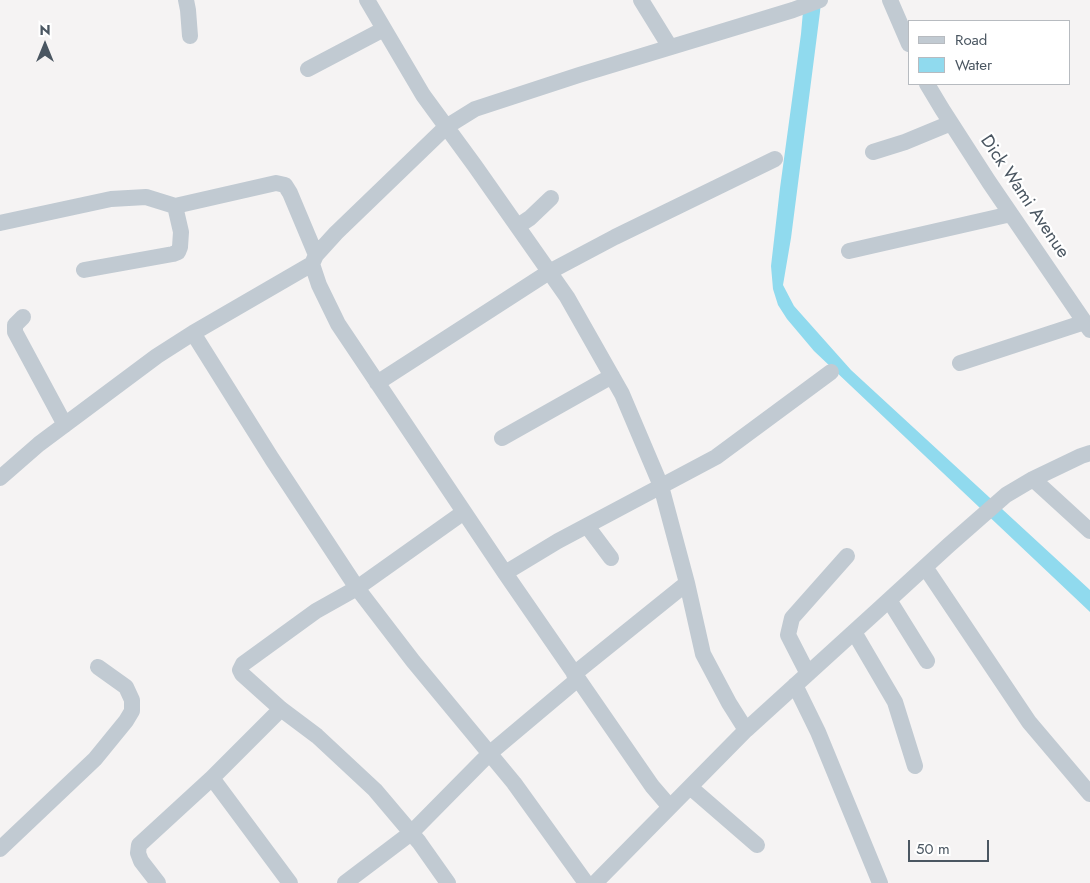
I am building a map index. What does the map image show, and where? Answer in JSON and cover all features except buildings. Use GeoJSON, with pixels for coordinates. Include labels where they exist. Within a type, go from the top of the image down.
{"type":"FeatureCollection","features":[{"type":"Feature","properties":{"kind":"street"},"geometry":{"type":"LineString","coordinates":[[186,0],[190,36]]}},
{"type":"Feature","properties":{"kind":"street"},"geometry":{"type":"LineString","coordinates":[[367,0],[423,96],[518,226],[567,298],[622,394],[661,486],[687,583],[703,654],[729,703],[746,730]]}},
{"type":"Feature","properties":{"kind":"street"},"geometry":{"type":"LineString","coordinates":[[641,0],[670,46]]}},
{"type":"Feature","properties":{"kind":"street"},"geometry":{"type":"LineString","coordinates":[[0,478],[39,444],[157,356],[314,259],[336,233],[446,127],[475,110],[579,75],[793,10],[820,0]]}},
{"type":"Feature","properties":{"kind":"street"},"geometry":{"type":"LineString","coordinates":[[890,0],[908,42]]}},
{"type":"Feature","properties":{"kind":"street"},"geometry":{"type":"LineString","coordinates":[[308,69],[384,29]]}},
{"type":"Feature","properties":{"kind":"street","name":"Dick Wami Avenue"},"geometry":{"type":"LineString","coordinates":[[928,85],[1011,214],[1087,326]]}},
{"type":"Feature","properties":{"kind":"street"},"geometry":{"type":"LineString","coordinates":[[873,152],[905,142],[951,123]]}},
{"type":"Feature","properties":{"kind":"street"},"geometry":{"type":"LineString","coordinates":[[377,383],[549,272],[615,236],[775,159]]}},
{"type":"Feature","properties":{"kind":"street"},"geometry":{"type":"LineString","coordinates":[[0,223],[111,199],[146,197],[175,206],[276,183],[285,185],[290,192],[314,259],[319,285],[338,324],[505,573],[652,786],[670,807]]}},
{"type":"Feature","properties":{"kind":"street"},"geometry":{"type":"LineString","coordinates":[[518,226],[530,218],[551,198]]}},
{"type":"Feature","properties":{"kind":"street"},"geometry":{"type":"LineString","coordinates":[[84,270],[178,252],[181,232],[175,206]]}},
{"type":"Feature","properties":{"kind":"street"},"geometry":{"type":"LineString","coordinates":[[849,251],[1011,214]]}},
{"type":"Feature","properties":{"kind":"street"},"geometry":{"type":"LineString","coordinates":[[23,317],[15,325],[15,332],[64,425]]}},
{"type":"Feature","properties":{"kind":"street"},"geometry":{"type":"LineString","coordinates":[[960,363],[1087,326]]}},
{"type":"Feature","properties":{"kind":"street"},"geometry":{"type":"LineString","coordinates":[[193,333],[357,588],[413,660],[490,753],[586,883]]}},
{"type":"Feature","properties":{"kind":"street"},"geometry":{"type":"LineString","coordinates":[[505,573],[558,541],[716,457],[831,372]]}},
{"type":"Feature","properties":{"kind":"street"},"geometry":{"type":"LineString","coordinates":[[502,438],[612,376]]}},
{"type":"Feature","properties":{"kind":"street"},"geometry":{"type":"LineString","coordinates":[[595,883],[746,730],[1006,495],[1033,479],[1090,453]]}},
{"type":"Feature","properties":{"kind":"street"},"geometry":{"type":"LineString","coordinates":[[1033,479],[1090,531]]}},
{"type":"Feature","properties":{"kind":"street"},"geometry":{"type":"LineString","coordinates":[[448,883],[419,842],[374,790],[317,736],[281,709],[242,674],[240,670],[243,664],[316,612],[357,588],[464,512]]}},
{"type":"Feature","properties":{"kind":"street"},"geometry":{"type":"LineString","coordinates":[[587,526],[611,558]]}},
{"type":"Feature","properties":{"kind":"street"},"geometry":{"type":"LineString","coordinates":[[808,674],[788,635],[792,618],[847,556]]}},
{"type":"Feature","properties":{"kind":"street"},"geometry":{"type":"LineString","coordinates":[[925,567],[1029,722],[1090,794]]}},
{"type":"Feature","properties":{"kind":"street"},"geometry":{"type":"LineString","coordinates":[[345,883],[411,833],[490,753],[576,676],[687,583]]}},
{"type":"Feature","properties":{"kind":"street"},"geometry":{"type":"LineString","coordinates":[[890,600],[927,662]]}},
{"type":"Feature","properties":{"kind":"street"},"geometry":{"type":"LineString","coordinates":[[854,632],[895,702],[915,766]]}},
{"type":"Feature","properties":{"kind":"street"},"geometry":{"type":"LineString","coordinates":[[0,849],[95,758],[126,722],[132,711],[132,700],[126,687],[98,667]]}},
{"type":"Feature","properties":{"kind":"street"},"geometry":{"type":"LineString","coordinates":[[795,685],[818,732],[880,883]]}},
{"type":"Feature","properties":{"kind":"street"},"geometry":{"type":"LineString","coordinates":[[158,883],[141,861],[138,852],[139,845],[212,778],[281,709]]}},
{"type":"Feature","properties":{"kind":"street"},"geometry":{"type":"LineString","coordinates":[[212,778],[290,883]]}},
{"type":"Feature","properties":{"kind":"street"},"geometry":{"type":"LineString","coordinates":[[690,786],[757,845]]}},
{"type":"Feature","properties":{"kind":"water"},"geometry":{"type":"Polygon","coordinates":[[[804,0],[821,0],[791,238],[783,285],[794,306],[851,370],[1090,590],[1090,612],[814,351],[787,319],[778,305],[773,289],[771,266],[804,0]]]}}]}
